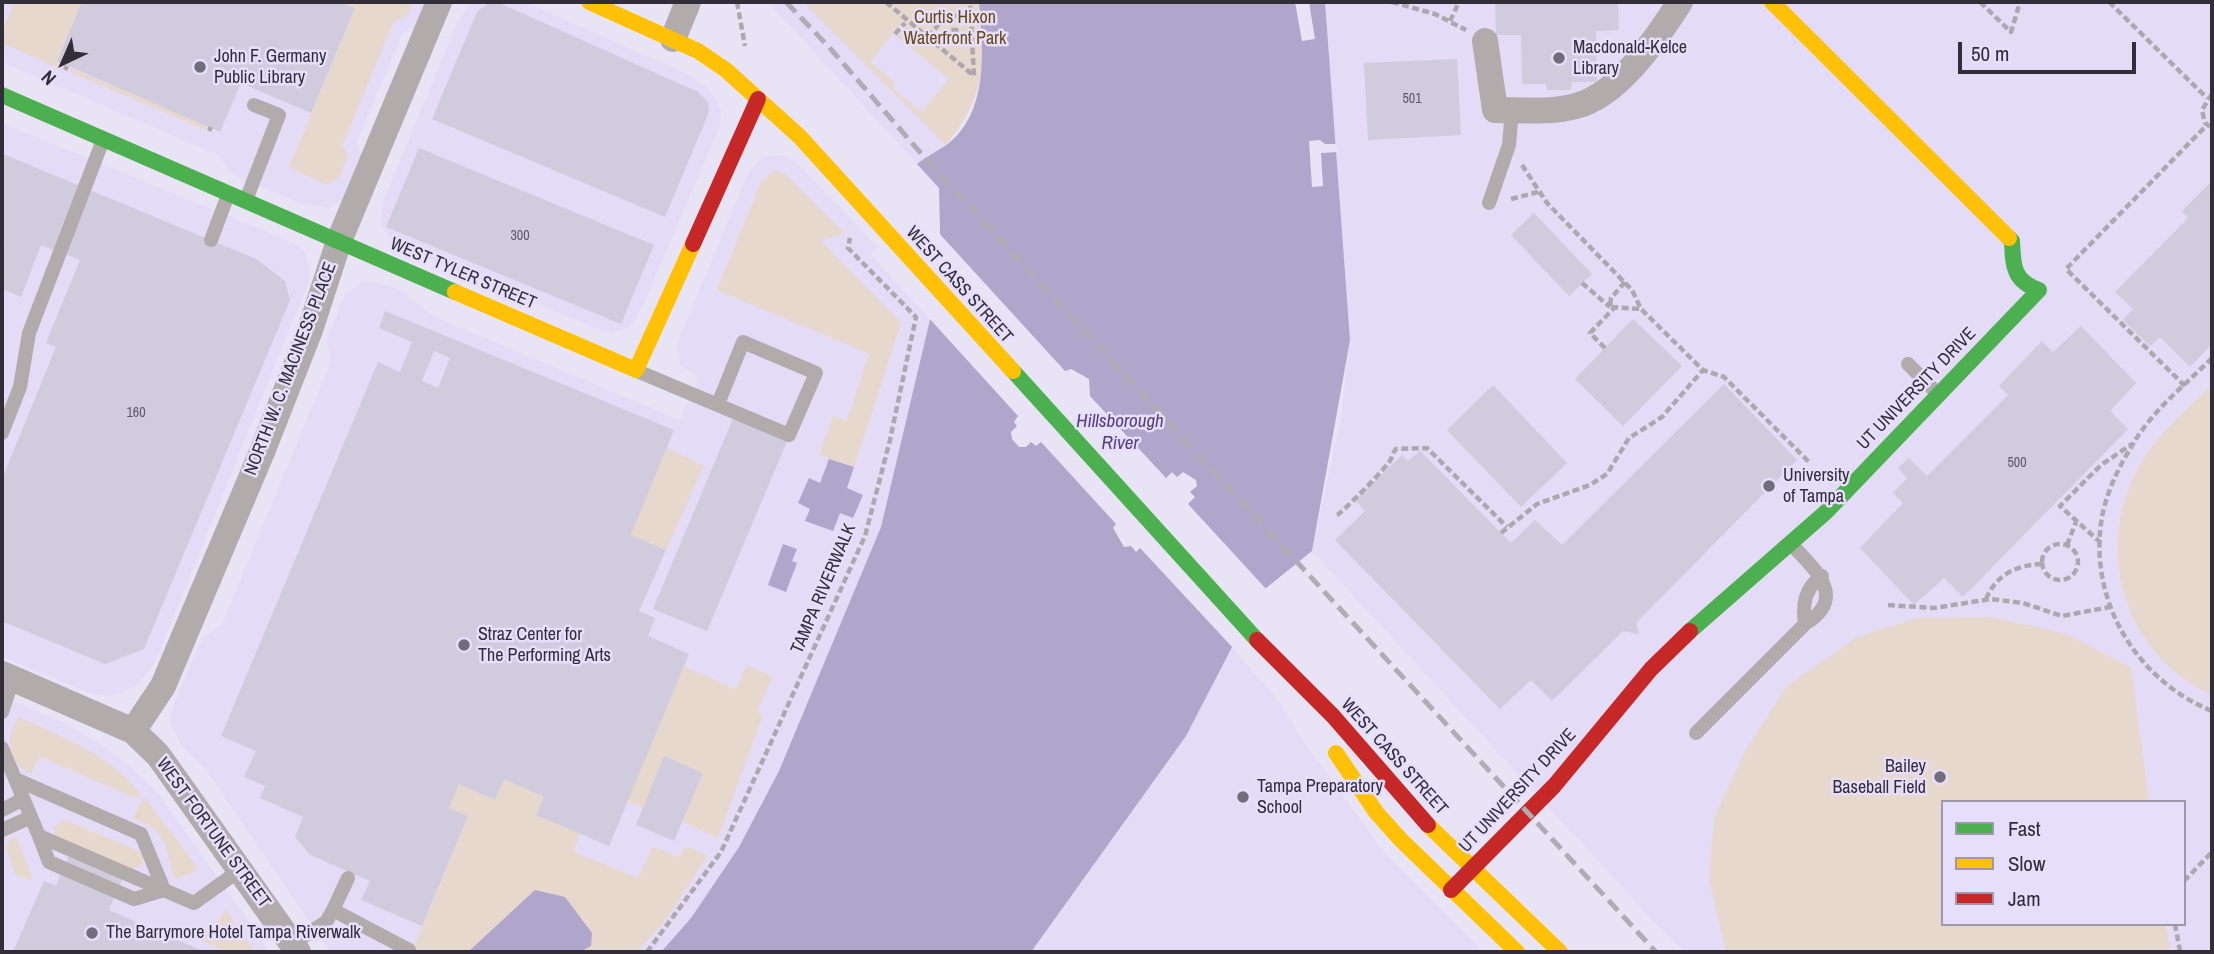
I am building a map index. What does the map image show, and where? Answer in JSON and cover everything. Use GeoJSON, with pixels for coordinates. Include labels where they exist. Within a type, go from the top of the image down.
{"type":"FeatureCollection","features":[{"type":"Feature","properties":{"kind":"street","name":"NORTH W. C. MACINESS PLACE"},"geometry":{"type":"LineString","coordinates":[[133,732],[163,686],[262,452],[310,330],[339,241],[439,2]]}},
{"type":"Feature","properties":{"kind":"street","name":"WEST CASS STREET"},"geometry":{"type":"LineString","coordinates":[[589,2],[673,38],[726,70],[800,137],[1262,645],[1333,716],[1418,815],[1560,952]]}},
{"type":"Feature","properties":{"kind":"street"},"geometry":{"type":"LineString","coordinates":[[673,38],[688,2]]}},
{"type":"Feature","properties":{"kind":"street"},"geometry":{"type":"LineString","coordinates":[[1485,41],[1495,110],[1569,108],[1596,98],[1651,46],[1680,2]]}},
{"type":"Feature","properties":{"kind":"street","name":"UT UNIVERSITY DRIVE"},"geometry":{"type":"LineString","coordinates":[[1451,890],[1555,786],[1651,669],[1715,606],[1826,512],[2039,290],[2022,285],[2014,273],[2012,241],[1772,2]]}},
{"type":"Feature","properties":{"kind":"street","name":"WEST TYLER STREET"},"geometry":{"type":"LineString","coordinates":[[2,95],[636,370]]}},
{"type":"Feature","properties":{"kind":"street"},"geometry":{"type":"LineString","coordinates":[[636,370],[758,99]]}},
{"type":"Feature","properties":{"kind":"street","name":"WEST CASS STREET"},"geometry":{"type":"LineString","coordinates":[[1262,645],[1376,813],[1451,890],[1517,952]]}},
{"type":"Feature","properties":{"kind":"street","name":"WEST FORTUNE STREET"},"geometry":{"type":"LineString","coordinates":[[8,677],[133,732],[158,755],[295,948]]}},
{"type":"Feature","properties":{"kind":"lane"},"geometry":{"type":"LineString","coordinates":[[246,201],[279,115],[254,105]]}},
{"type":"Feature","properties":{"kind":"lane"},"geometry":{"type":"LineString","coordinates":[[1489,203],[1509,143],[1512,110]]}},
{"type":"Feature","properties":{"kind":"lane"},"geometry":{"type":"LineString","coordinates":[[2,433],[20,387],[29,332],[104,139]]}},
{"type":"Feature","properties":{"kind":"lane"},"geometry":{"type":"LineString","coordinates":[[211,240],[229,194]]}},
{"type":"Feature","properties":{"kind":"lane"},"geometry":{"type":"LineString","coordinates":[[636,370],[789,435],[816,373],[743,342],[718,404]]}},
{"type":"Feature","properties":{"kind":"lane"},"geometry":{"type":"LineString","coordinates":[[1908,364],[1939,395]]}},
{"type":"Feature","properties":{"kind":"lane"},"geometry":{"type":"LineString","coordinates":[[1696,733],[1805,624],[1819,615],[1827,593],[1822,576],[1789,543]]}},
{"type":"Feature","properties":{"kind":"lane"},"geometry":{"type":"LineString","coordinates":[[2,712],[8,677]]}},
{"type":"Feature","properties":{"kind":"lane"},"geometry":{"type":"LineString","coordinates":[[2,748],[49,862],[134,899],[164,890]]}},
{"type":"Feature","properties":{"kind":"lane"},"geometry":{"type":"LineString","coordinates":[[15,779],[141,834],[164,890]]}},
{"type":"Feature","properties":{"kind":"lane"},"geometry":{"type":"LineString","coordinates":[[2,810],[23,799]]}},
{"type":"Feature","properties":{"kind":"lane"},"geometry":{"type":"LineString","coordinates":[[2,830],[31,817]]}},
{"type":"Feature","properties":{"kind":"lane"},"geometry":{"type":"LineString","coordinates":[[39,836],[194,902],[240,870]]}},
{"type":"Feature","properties":{"kind":"lane"},"geometry":{"type":"LineString","coordinates":[[295,948],[326,922],[348,878]]}},
{"type":"Feature","properties":{"kind":"lane"},"geometry":{"type":"LineString","coordinates":[[333,910],[409,950]]}},
{"type":"Feature","properties":{"kind":"path"},"geometry":{"type":"LineString","coordinates":[[737,2],[745,46]]}},
{"type":"Feature","properties":{"kind":"path"},"geometry":{"type":"LineString","coordinates":[[886,2],[974,76],[970,2]]}},
{"type":"Feature","properties":{"kind":"path"},"geometry":{"type":"LineString","coordinates":[[1392,2],[1450,22],[1485,41]]}},
{"type":"Feature","properties":{"kind":"path"},"geometry":{"type":"LineString","coordinates":[[1450,22],[1459,2]]}},
{"type":"Feature","properties":{"kind":"path"},"geometry":{"type":"LineString","coordinates":[[1980,2],[2011,32],[2020,2]]}},
{"type":"Feature","properties":{"kind":"path"},"geometry":{"type":"LineString","coordinates":[[2109,2],[2207,98]]}},
{"type":"Feature","properties":{"kind":"path"},"geometry":{"type":"LineString","coordinates":[[928,37],[945,17],[971,14]]}},
{"type":"Feature","properties":{"kind":"path"},"geometry":{"type":"LineString","coordinates":[[895,34],[905,23]]}},
{"type":"Feature","properties":{"kind":"path"},"geometry":{"type":"LineString","coordinates":[[939,46],[951,30],[960,30]]}},
{"type":"Feature","properties":{"kind":"path"},"geometry":{"type":"LineString","coordinates":[[2185,386],[2066,269],[2210,127],[2202,110],[2207,98],[2212,94]]}},
{"type":"Feature","properties":{"kind":"path"},"geometry":{"type":"LineString","coordinates":[[1509,143],[1538,191],[1564,222],[1632,289],[1641,309],[1703,370],[1724,377],[1809,462]]}},
{"type":"Feature","properties":{"kind":"path"},"geometry":{"type":"LineString","coordinates":[[1511,199],[1538,191]]}},
{"type":"Feature","properties":{"kind":"path","name":"TAMPA RIVERWALK"},"geometry":{"type":"LineString","coordinates":[[647,952],[721,852],[865,536],[890,440],[916,317],[848,248],[850,238],[860,234]]}},
{"type":"Feature","properties":{"kind":"path"},"geometry":{"type":"LineString","coordinates":[[1605,348],[1590,333],[1612,307],[1611,298],[1625,282]]}},
{"type":"Feature","properties":{"kind":"path"},"geometry":{"type":"LineString","coordinates":[[1582,283],[1612,307],[1641,309]]}},
{"type":"Feature","properties":{"kind":"path"},"geometry":{"type":"LineString","coordinates":[[2212,358],[2145,426],[2107,495],[2101,524],[2101,564],[2110,607],[2128,644],[2157,677],[2177,694],[2212,710]]}},
{"type":"Feature","properties":{"kind":"path"},"geometry":{"type":"LineString","coordinates":[[1501,534],[1537,504],[1590,485],[1607,474],[1629,438],[1662,417],[1703,370]]}},
{"type":"Feature","properties":{"kind":"path"},"geometry":{"type":"LineString","coordinates":[[2101,543],[2058,504],[2101,464],[2133,444]]}},
{"type":"Feature","properties":{"kind":"path"},"geometry":{"type":"LineString","coordinates":[[1337,515],[1348,507],[1357,493],[1391,459],[1395,449],[1427,448],[1507,527]]}},
{"type":"Feature","properties":{"kind":"path"},"geometry":{"type":"LineString","coordinates":[[2067,545],[2076,522]]}},
{"type":"Feature","properties":{"kind":"path"},"geometry":{"type":"LineString","coordinates":[[2067,545],[2078,558],[2072,575],[2061,580],[2049,577],[2042,564],[2042,556],[2049,546],[2067,545]]}},
{"type":"Feature","properties":{"kind":"path"},"geometry":{"type":"LineString","coordinates":[[1985,600],[1989,590],[2009,570],[2042,564]]}},
{"type":"Feature","properties":{"kind":"path"},"geometry":{"type":"LineString","coordinates":[[1888,604],[1934,608],[1985,600],[2023,603],[2062,616],[2110,607]]}},
{"type":"Feature","properties":{"kind":"path"},"geometry":{"type":"LineString","coordinates":[[2186,879],[2212,852]]}},
{"type":"Feature","properties":{"kind":"path"},"geometry":{"type":"LineString","coordinates":[[2175,926],[2180,951]]}},
{"type":"Feature","properties":{"kind":"shaded area"},"geometry":{"type":"Polygon","coordinates":[[[2,2],[429,2],[419,25],[403,33],[356,143],[363,157],[343,199],[329,208],[302,204],[231,174],[220,156],[2,62],[2,2]]]}},
{"type":"Feature","properties":{"kind":"shaded area"},"geometry":{"type":"Polygon","coordinates":[[[469,2],[526,2],[687,74],[705,86],[716,99],[721,111],[720,126],[641,310],[633,324],[625,329],[613,333],[600,330],[396,245],[380,225],[383,201],[457,24],[469,2]]]}},
{"type":"Feature","properties":{"kind":"shaded area"},"geometry":{"type":"Polygon","coordinates":[[[768,2],[979,2],[946,145],[917,164],[768,2]]]}},
{"type":"Feature","properties":{"kind":"shaded area","name":"University of Tampa"},"geometry":{"type":"Polygon","coordinates":[[[1325,2],[2212,2],[2212,952],[1685,952],[1312,551],[1340,422],[1350,340],[1325,2]]]}},
{"type":"Feature","properties":{"kind":"shaded area"},"geometry":{"type":"Polygon","coordinates":[[[2,123],[294,243],[303,250],[310,267],[309,281],[159,653],[150,670],[137,685],[111,696],[95,695],[2,657],[2,123]]]}},
{"type":"Feature","properties":{"kind":"shaded area"},"geometry":{"type":"Polygon","coordinates":[[[782,155],[796,162],[878,247],[871,254],[931,321],[881,527],[870,559],[779,771],[739,847],[691,918],[661,952],[330,952],[205,768],[179,742],[171,724],[172,709],[199,645],[204,636],[221,626],[331,361],[327,339],[343,298],[362,281],[381,283],[400,290],[435,317],[680,420],[699,378],[680,365],[677,344],[747,175],[762,157],[782,155]]]}},
{"type":"Feature","properties":{"kind":"shaded area","name":"Tampa Preparatory School"},"geometry":{"type":"Polygon","coordinates":[[[1232,647],[1277,699],[1302,739],[1385,854],[1483,952],[1031,952],[1186,736],[1232,647]]]}},
{"type":"Feature","properties":{"kind":"shaded area"},"geometry":{"type":"Polygon","coordinates":[[[2,696],[60,721],[110,750],[158,793],[270,952],[2,952],[2,696]]]}},
{"type":"Feature","properties":{"kind":"green space"},"geometry":{"type":"Polygon","coordinates":[[[14,2],[82,2],[57,61],[63,64],[61,69],[2,43],[2,32],[14,2]]]}},
{"type":"Feature","properties":{"kind":"green space"},"geometry":{"type":"Polygon","coordinates":[[[340,2],[413,2],[408,15],[393,23],[342,146],[348,156],[339,178],[326,184],[289,168],[355,8],[340,2]]]}},
{"type":"Feature","properties":{"kind":"green space","name":"Curtis Hixon Waterfront Park"},"geometry":{"type":"Polygon","coordinates":[[[803,2],[979,2],[982,44],[980,78],[970,110],[946,145],[803,2]],[[903,21],[870,62],[895,83],[892,88],[922,112],[949,79],[897,37],[907,25],[903,21]]]}},
{"type":"Feature","properties":{"kind":"green space"},"geometry":{"type":"Polygon","coordinates":[[[71,68],[208,126],[206,130],[70,72],[71,68]]]}},
{"type":"Feature","properties":{"kind":"green space"},"geometry":{"type":"Polygon","coordinates":[[[774,170],[785,174],[844,233],[821,241],[901,323],[854,467],[819,455],[833,416],[847,421],[869,354],[717,290],[761,182],[774,170]]]}},
{"type":"Feature","properties":{"kind":"green space"},"geometry":{"type":"Polygon","coordinates":[[[2212,385],[2212,695],[2181,677],[2156,653],[2137,625],[2124,594],[2118,560],[2119,526],[2127,493],[2143,460],[2167,430],[2212,385]]]}},
{"type":"Feature","properties":{"kind":"green space"},"geometry":{"type":"Polygon","coordinates":[[[667,448],[704,466],[666,550],[631,535],[667,448]]]}},
{"type":"Feature","properties":{"kind":"green space","name":"Bailey Baseball Field"},"geometry":{"type":"Polygon","coordinates":[[[1991,617],[2064,633],[2131,667],[2149,800],[1941,800],[1941,926],[2166,926],[2170,952],[1726,952],[1709,879],[1714,818],[1745,752],[1786,687],[1857,637],[1916,618],[1991,617]]]}},
{"type":"Feature","properties":{"kind":"green space"},"geometry":{"type":"Polygon","coordinates":[[[747,665],[773,677],[757,712],[763,715],[718,838],[683,822],[703,773],[665,757],[643,808],[627,801],[683,666],[736,689],[747,665]]]}},
{"type":"Feature","properties":{"kind":"green space"},"geometry":{"type":"Polygon","coordinates":[[[19,717],[100,757],[128,780],[140,794],[135,798],[39,756],[31,774],[23,769],[13,756],[10,740],[14,724],[19,717]]]}},
{"type":"Feature","properties":{"kind":"green space"},"geometry":{"type":"Polygon","coordinates":[[[504,779],[544,797],[537,815],[579,833],[574,852],[638,878],[653,847],[680,857],[685,846],[708,855],[668,917],[637,952],[580,952],[591,946],[592,933],[565,898],[535,890],[468,952],[412,952],[468,817],[449,808],[459,784],[495,800],[504,779]]]}},
{"type":"Feature","properties":{"kind":"green space"},"geometry":{"type":"Polygon","coordinates":[[[144,797],[197,867],[196,871],[175,879],[167,849],[159,833],[144,822],[132,819],[144,797]]]}},
{"type":"Feature","properties":{"kind":"green space"},"geometry":{"type":"Polygon","coordinates":[[[65,820],[137,850],[143,856],[142,864],[131,870],[56,837],[54,826],[65,820]]]}},
{"type":"Feature","properties":{"kind":"green space"},"geometry":{"type":"Polygon","coordinates":[[[12,837],[16,837],[32,876],[31,881],[15,874],[6,847],[12,837]]]}},
{"type":"Feature","properties":{"kind":"green space"},"geometry":{"type":"Polygon","coordinates":[[[226,910],[255,952],[227,952],[188,935],[213,927],[226,910]]]}},
{"type":"Feature","properties":{"kind":"water","name":"Hillsborough River"},"geometry":{"type":"Polygon","coordinates":[[[979,2],[1325,2],[1350,340],[1312,551],[1260,593],[1186,736],[1031,952],[661,952],[691,918],[739,847],[779,771],[881,527],[941,273],[939,188],[917,164],[960,133],[977,99],[982,60],[979,2]]]}},
{"type":"Feature","properties":{"kind":"water"},"geometry":{"type":"Polygon","coordinates":[[[829,459],[854,467],[847,488],[863,495],[853,518],[840,513],[833,531],[805,521],[810,509],[798,503],[809,478],[820,483],[829,459]]]}},
{"type":"Feature","properties":{"kind":"water"},"geometry":{"type":"Polygon","coordinates":[[[783,544],[797,549],[792,561],[797,563],[786,592],[768,585],[783,544]]]}},
{"type":"Feature","properties":{"kind":"water"},"geometry":{"type":"Polygon","coordinates":[[[535,890],[565,897],[592,933],[591,946],[580,952],[468,952],[535,890]]]}},
{"type":"Feature","properties":{"kind":"pier"},"geometry":{"type":"Polygon","coordinates":[[[1295,2],[1309,2],[1315,39],[1302,41],[1295,2]]]}},
{"type":"Feature","properties":{"kind":"pier"},"geometry":{"type":"Polygon","coordinates":[[[1320,140],[1325,144],[1337,144],[1338,152],[1321,153],[1323,186],[1312,187],[1309,141],[1320,140]]]}},
{"type":"Feature","properties":{"kind":"pier"},"geometry":{"type":"Polygon","coordinates":[[[937,231],[1065,371],[1071,369],[1089,379],[1090,396],[1166,478],[1172,472],[1177,477],[1183,472],[1196,480],[1197,486],[1190,492],[1195,497],[1188,504],[1268,591],[1234,649],[1140,548],[1136,552],[1131,546],[1124,547],[1113,528],[1116,524],[1041,442],[1036,446],[1031,442],[1026,447],[1019,447],[1012,439],[1011,432],[1017,426],[1014,422],[1018,416],[928,317],[938,272],[937,231]]]}},
{"type":"Feature","properties":{"kind":"building","name":"John F. Germany Public Library"},"geometry":{"type":"Polygon","coordinates":[[[82,2],[340,2],[355,8],[311,113],[241,83],[220,132],[57,61],[82,2]]]}},
{"type":"Feature","properties":{"kind":"building"},"geometry":{"type":"Polygon","coordinates":[[[497,2],[698,92],[708,102],[709,112],[665,217],[432,119],[477,12],[488,3],[497,2]]]}},
{"type":"Feature","properties":{"kind":"building","name":"Macdonald-Kelce Library"},"geometry":{"type":"Polygon","coordinates":[[[1495,2],[1618,2],[1619,30],[1596,31],[1597,82],[1572,82],[1571,90],[1547,90],[1546,84],[1522,84],[1521,35],[1496,35],[1495,2]]]}},
{"type":"Feature","properties":{"kind":"building"},"geometry":{"type":"Polygon","coordinates":[[[1457,59],[1461,135],[1368,140],[1364,63],[1457,59]]]}},
{"type":"Feature","properties":{"kind":"building"},"geometry":{"type":"Polygon","coordinates":[[[419,148],[654,245],[621,324],[386,227],[419,148]]]}},
{"type":"Feature","properties":{"kind":"building"},"geometry":{"type":"Polygon","coordinates":[[[3,154],[256,259],[285,281],[290,300],[144,649],[105,664],[2,621],[2,479],[56,347],[46,343],[80,260],[41,245],[21,297],[2,289],[2,250],[5,242],[2,241],[3,154]]]}},
{"type":"Feature","properties":{"kind":"building"},"geometry":{"type":"Polygon","coordinates":[[[2212,181],[2212,344],[2190,367],[2160,337],[2150,346],[2123,320],[2133,309],[2115,292],[2188,218],[2182,211],[2212,181]]]}},
{"type":"Feature","properties":{"kind":"building"},"geometry":{"type":"Polygon","coordinates":[[[1534,213],[1592,274],[1569,296],[1511,235],[1534,213]]]}},
{"type":"Feature","properties":{"kind":"building","name":"Straz Center for The Performing Arts"},"geometry":{"type":"Polygon","coordinates":[[[385,311],[674,430],[631,535],[666,550],[639,611],[655,618],[648,636],[689,654],[609,846],[536,815],[544,797],[504,779],[495,800],[459,784],[449,808],[468,816],[422,926],[361,900],[370,881],[310,855],[295,837],[303,817],[260,798],[265,786],[244,777],[256,751],[221,736],[378,362],[400,372],[412,342],[379,328],[385,311]],[[434,351],[422,381],[438,388],[450,358],[434,351]]]}},
{"type":"Feature","properties":{"kind":"building"},"geometry":{"type":"Polygon","coordinates":[[[1633,319],[1682,366],[1623,426],[1575,379],[1633,319]]]}},
{"type":"Feature","properties":{"kind":"building"},"geometry":{"type":"Polygon","coordinates":[[[2081,326],[2136,383],[2110,411],[2128,429],[1963,597],[1944,578],[1914,605],[1860,548],[1903,503],[1893,493],[1907,478],[1898,468],[1909,458],[1927,476],[2008,395],[1999,386],[2042,341],[2053,352],[2081,326]]]}},
{"type":"Feature","properties":{"kind":"building"},"geometry":{"type":"Polygon","coordinates":[[[1724,384],[1797,460],[1636,623],[1639,634],[1623,631],[1552,701],[1531,680],[1500,709],[1335,540],[1365,511],[1355,500],[1402,455],[1408,461],[1420,451],[1511,543],[1535,520],[1562,545],[1724,384]]]}},
{"type":"Feature","properties":{"kind":"building"},"geometry":{"type":"Polygon","coordinates":[[[1493,385],[1567,463],[1521,507],[1447,430],[1493,385]]]}},
{"type":"Feature","properties":{"kind":"building"},"geometry":{"type":"Polygon","coordinates":[[[734,416],[788,439],[707,631],[653,609],[734,416]]]}},
{"type":"Feature","properties":{"kind":"building"},"geometry":{"type":"Polygon","coordinates":[[[664,756],[703,773],[674,841],[636,825],[664,756]]]}},
{"type":"Feature","properties":{"kind":"building","name":"The Barrymore Hotel Tampa Riverwalk"},"geometry":{"type":"Polygon","coordinates":[[[69,855],[123,878],[109,910],[205,952],[13,952],[44,881],[56,886],[69,855]]]}},
{"type":"Feature","properties":{"kind":"railway"},"geometry":{"type":"LineString","coordinates":[[786,2],[829,47],[925,158],[1656,952]]}},
{"type":"Feature","properties":{"kind":"traffic: fast"},"geometry":{"type":"LineString","coordinates":[[2,95],[455,292]]}},
{"type":"Feature","properties":{"kind":"traffic: fast"},"geometry":{"type":"LineString","coordinates":[[1690,631],[1826,512],[2039,290],[2024,282],[2016,272],[2012,241],[2009,238]]}},
{"type":"Feature","properties":{"kind":"traffic: fast"},"geometry":{"type":"LineString","coordinates":[[1013,371],[1257,640]]}},
{"type":"Feature","properties":{"kind":"traffic: slow"},"geometry":{"type":"LineString","coordinates":[[589,2],[698,51],[726,70],[800,137],[1013,371]]}},
{"type":"Feature","properties":{"kind":"traffic: slow"},"geometry":{"type":"LineString","coordinates":[[1772,2],[2009,238]]}},
{"type":"Feature","properties":{"kind":"traffic: slow"},"geometry":{"type":"LineString","coordinates":[[455,292],[636,370],[693,244]]}},
{"type":"Feature","properties":{"kind":"traffic: slow"},"geometry":{"type":"LineString","coordinates":[[1336,753],[1376,812],[1400,839],[1517,952]]}},
{"type":"Feature","properties":{"kind":"traffic: slow"},"geometry":{"type":"LineString","coordinates":[[1428,825],[1560,952]]}},
{"type":"Feature","properties":{"kind":"traffic: jam"},"geometry":{"type":"LineString","coordinates":[[693,244],[758,99]]}},
{"type":"Feature","properties":{"kind":"traffic: jam"},"geometry":{"type":"LineString","coordinates":[[1451,890],[1554,786],[1651,669],[1690,631]]}},
{"type":"Feature","properties":{"kind":"traffic: jam"},"geometry":{"type":"LineString","coordinates":[[1257,640],[1333,716],[1428,825]]}},
{"type":"Feature","properties":{"kind":"place","name":"Macdonald-Kelce Library"},"geometry":{"type":"Point","coordinates":[1559,58]}},
{"type":"Feature","properties":{"kind":"place","name":"John F. Germany Public Library"},"geometry":{"type":"Point","coordinates":[200,67]}},
{"type":"Feature","properties":{"kind":"place","name":"University of Tampa"},"geometry":{"type":"Point","coordinates":[1769,486]}},
{"type":"Feature","properties":{"kind":"place","name":"Straz Center for The Performing Arts"},"geometry":{"type":"Point","coordinates":[464,645]}},
{"type":"Feature","properties":{"kind":"place","name":"Bailey Baseball Field"},"geometry":{"type":"Point","coordinates":[1940,777]}},
{"type":"Feature","properties":{"kind":"place","name":"Tampa Preparatory School"},"geometry":{"type":"Point","coordinates":[1243,797]}},
{"type":"Feature","properties":{"kind":"place","name":"The Barrymore Hotel Tampa Riverwalk"},"geometry":{"type":"Point","coordinates":[92,933]}}]}
